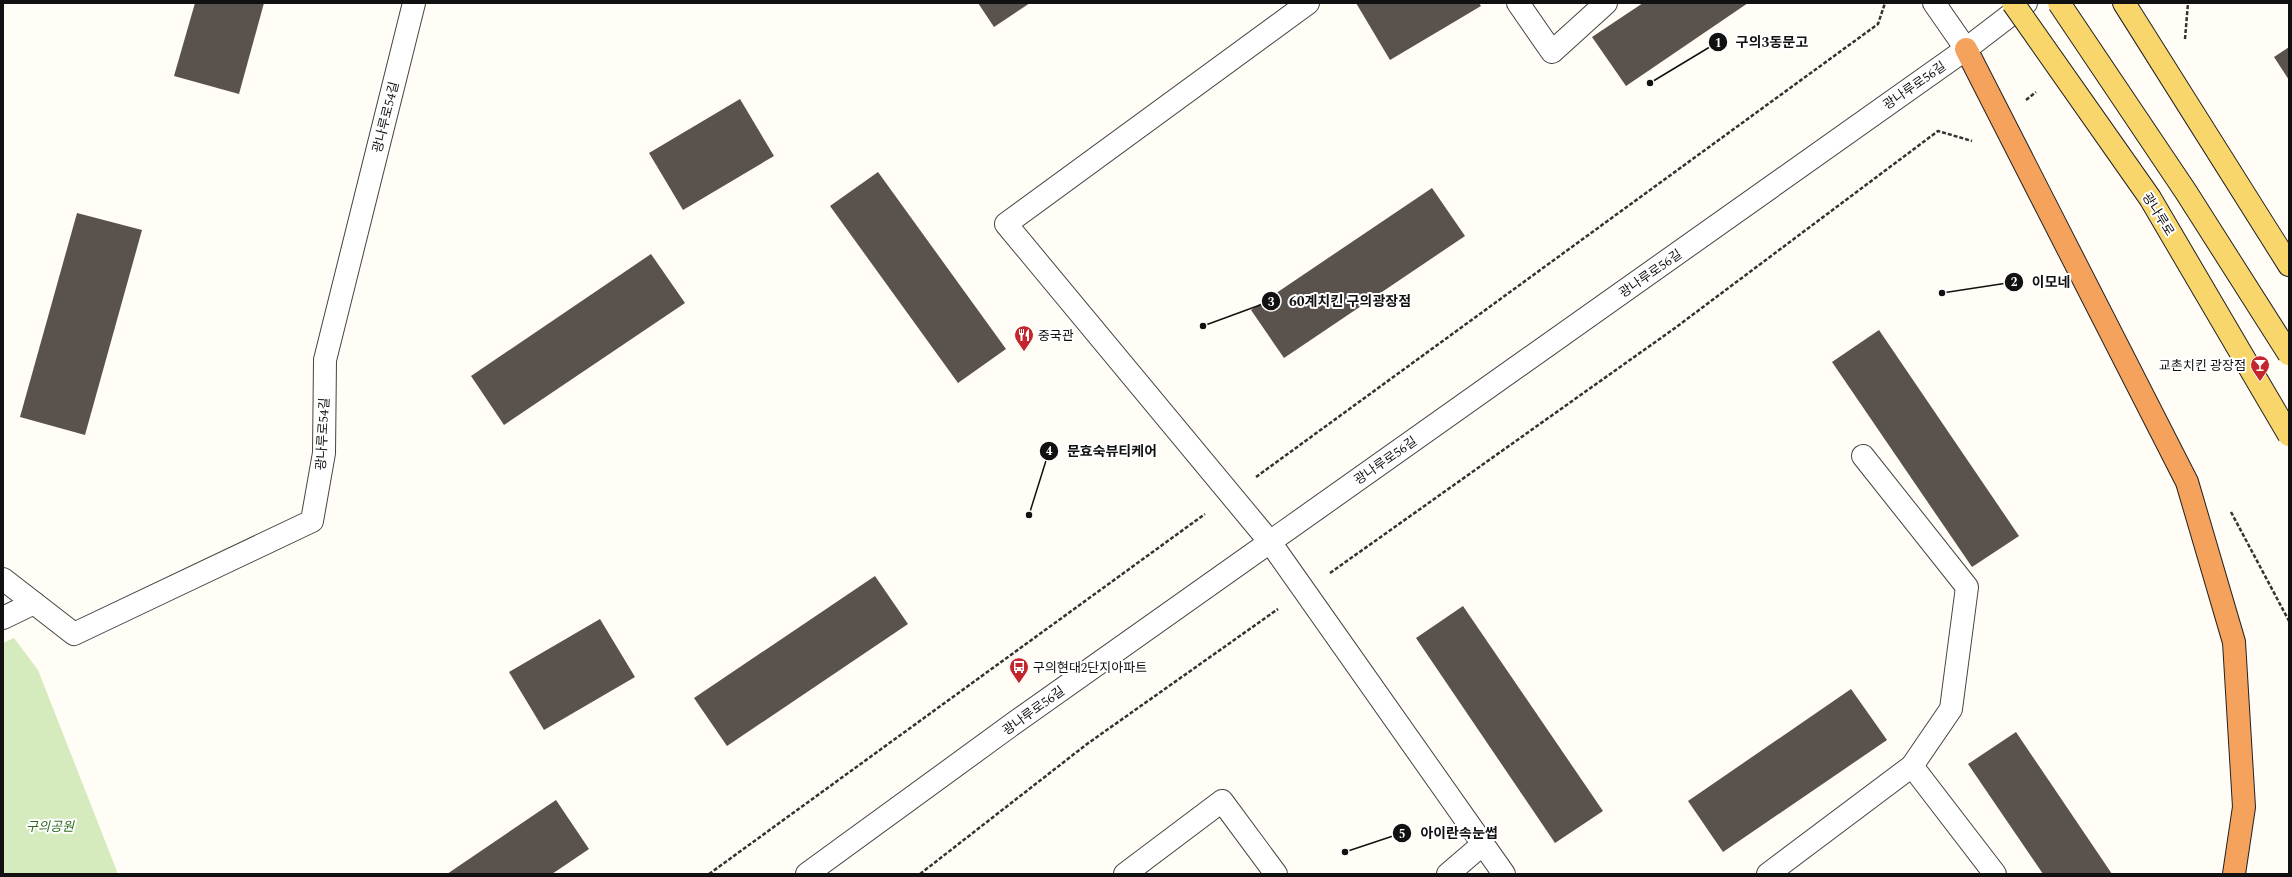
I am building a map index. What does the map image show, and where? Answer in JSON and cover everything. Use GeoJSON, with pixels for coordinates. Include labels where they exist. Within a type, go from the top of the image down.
{"type":"FeatureCollection","features":[{"type":"Feature","properties":{"kind":"highway"},"geometry":{"type":"LineString","coordinates":[[1966,49],[2187,482],[2234,642],[2244,807],[2234,874]]}},
{"type":"Feature","properties":{"kind":"main road","name":"광나루로"},"geometry":{"type":"LineString","coordinates":[[2013,3],[2150,198],[2289,434]]}},
{"type":"Feature","properties":{"kind":"main road"},"geometry":{"type":"LineString","coordinates":[[2058,3],[2186,192],[2289,354]]}},
{"type":"Feature","properties":{"kind":"main road"},"geometry":{"type":"LineString","coordinates":[[2124,3],[2289,264]]}},
{"type":"Feature","properties":{"kind":"street","name":"광나루로54길"},"geometry":{"type":"LineString","coordinates":[[3,579],[74,634],[312,521],[324,453],[325,360],[414,3]]}},
{"type":"Feature","properties":{"kind":"street"},"geometry":{"type":"LineString","coordinates":[[1308,3],[1006,224],[1270,542],[1504,874]]}},
{"type":"Feature","properties":{"kind":"street"},"geometry":{"type":"LineString","coordinates":[[1518,3],[1552,52],[1606,3]]}},
{"type":"Feature","properties":{"kind":"street"},"geometry":{"type":"LineString","coordinates":[[1934,3],[1966,49]]}},
{"type":"Feature","properties":{"kind":"street","name":"광나루로56길"},"geometry":{"type":"LineString","coordinates":[[807,874],[1017,721],[1966,49],[2026,3]]}},
{"type":"Feature","properties":{"kind":"street"},"geometry":{"type":"LineString","coordinates":[[1768,874],[1912,766],[1951,709],[1967,587],[1863,456]]}},
{"type":"Feature","properties":{"kind":"street"},"geometry":{"type":"LineString","coordinates":[[3,618],[34,603]]}},
{"type":"Feature","properties":{"kind":"street"},"geometry":{"type":"LineString","coordinates":[[1912,766],[1995,874]]}},
{"type":"Feature","properties":{"kind":"street"},"geometry":{"type":"LineString","coordinates":[[1125,874],[1222,801],[1276,874]]}},
{"type":"Feature","properties":{"kind":"street"},"geometry":{"type":"LineString","coordinates":[[1448,874],[1483,844]]}},
{"type":"Feature","properties":{"kind":"path"},"geometry":{"type":"LineString","coordinates":[[709,874],[1878,24],[1885,3]]}},
{"type":"Feature","properties":{"kind":"path"},"geometry":{"type":"LineString","coordinates":[[920,874],[1087,744],[1675,328],[1938,131],[1972,141]]}},
{"type":"Feature","properties":{"kind":"green space","name":"구의공원"},"geometry":{"type":"Polygon","coordinates":[[[14,638],[38,670],[118,874],[3,874],[3,643],[14,638]]]}},
{"type":"Feature","properties":{"kind":"building"},"geometry":{"type":"Polygon","coordinates":[[[195,3],[264,3],[239,94],[174,76],[195,3]]]}},
{"type":"Feature","properties":{"kind":"building"},"geometry":{"type":"Polygon","coordinates":[[[978,3],[1030,3],[994,27],[978,3]]]}},
{"type":"Feature","properties":{"kind":"building"},"geometry":{"type":"Polygon","coordinates":[[[1356,3],[1479,3],[1481,6],[1390,60],[1356,3]]]}},
{"type":"Feature","properties":{"kind":"building"},"geometry":{"type":"Polygon","coordinates":[[[1643,3],[1748,3],[1626,86],[1592,37],[1643,3]]]}},
{"type":"Feature","properties":{"kind":"building"},"geometry":{"type":"Polygon","coordinates":[[[2289,47],[2289,80],[2274,57],[2289,47]]]}},
{"type":"Feature","properties":{"kind":"building"},"geometry":{"type":"Polygon","coordinates":[[[740,99],[774,156],[683,210],[649,153],[740,99]]]}},
{"type":"Feature","properties":{"kind":"building"},"geometry":{"type":"Polygon","coordinates":[[[878,172],[1006,349],[958,383],[830,206],[878,172]]]}},
{"type":"Feature","properties":{"kind":"building"},"geometry":{"type":"Polygon","coordinates":[[[1432,188],[1465,236],[1284,358],[1251,310],[1432,188]]]}},
{"type":"Feature","properties":{"kind":"building"},"geometry":{"type":"Polygon","coordinates":[[[77,213],[142,230],[85,435],[20,417],[77,213]]]}},
{"type":"Feature","properties":{"kind":"building"},"geometry":{"type":"Polygon","coordinates":[[[651,254],[685,303],[504,425],[471,376],[651,254]]]}},
{"type":"Feature","properties":{"kind":"building"},"geometry":{"type":"Polygon","coordinates":[[[1879,330],[2019,536],[1972,567],[1832,362],[1879,330]]]}},
{"type":"Feature","properties":{"kind":"building"},"geometry":{"type":"Polygon","coordinates":[[[875,576],[908,624],[727,746],[694,698],[875,576]]]}},
{"type":"Feature","properties":{"kind":"building"},"geometry":{"type":"Polygon","coordinates":[[[1463,606],[1603,811],[1555,843],[1416,638],[1463,606]]]}},
{"type":"Feature","properties":{"kind":"building"},"geometry":{"type":"Polygon","coordinates":[[[600,619],[635,677],[544,730],[509,672],[600,619]]]}},
{"type":"Feature","properties":{"kind":"building"},"geometry":{"type":"Polygon","coordinates":[[[1851,689],[1887,740],[1723,852],[1688,801],[1851,689]]]}},
{"type":"Feature","properties":{"kind":"building"},"geometry":{"type":"Polygon","coordinates":[[[2016,732],[2112,874],[2043,874],[1968,764],[2016,732]]]}},
{"type":"Feature","properties":{"kind":"building"},"geometry":{"type":"Polygon","coordinates":[[[556,800],[589,849],[552,874],[447,874],[556,800]]]}},
{"type":"Feature","properties":{"kind":"place","name":"구의3동문고"},"geometry":{"type":"Point","coordinates":[1650,83]}},
{"type":"Feature","properties":{"kind":"place","name":"이모네"},"geometry":{"type":"Point","coordinates":[1942,293]}},
{"type":"Feature","properties":{"kind":"place","name":"60계치킨 구의광장점"},"geometry":{"type":"Point","coordinates":[1203,326]}},
{"type":"Feature","properties":{"kind":"place","name":"중국관"},"geometry":{"type":"Point","coordinates":[1024,352]}},
{"type":"Feature","properties":{"kind":"place","name":"교촌치킨 광장점"},"geometry":{"type":"Point","coordinates":[2260,382]}},
{"type":"Feature","properties":{"kind":"place","name":"문효숙뷰티케어"},"geometry":{"type":"Point","coordinates":[1029,515]}},
{"type":"Feature","properties":{"kind":"place","name":"구의현대2단지아파트"},"geometry":{"type":"Point","coordinates":[1019,684]}},
{"type":"Feature","properties":{"kind":"place","name":"아이란속눈썹"},"geometry":{"type":"Point","coordinates":[1345,852]}}]}
